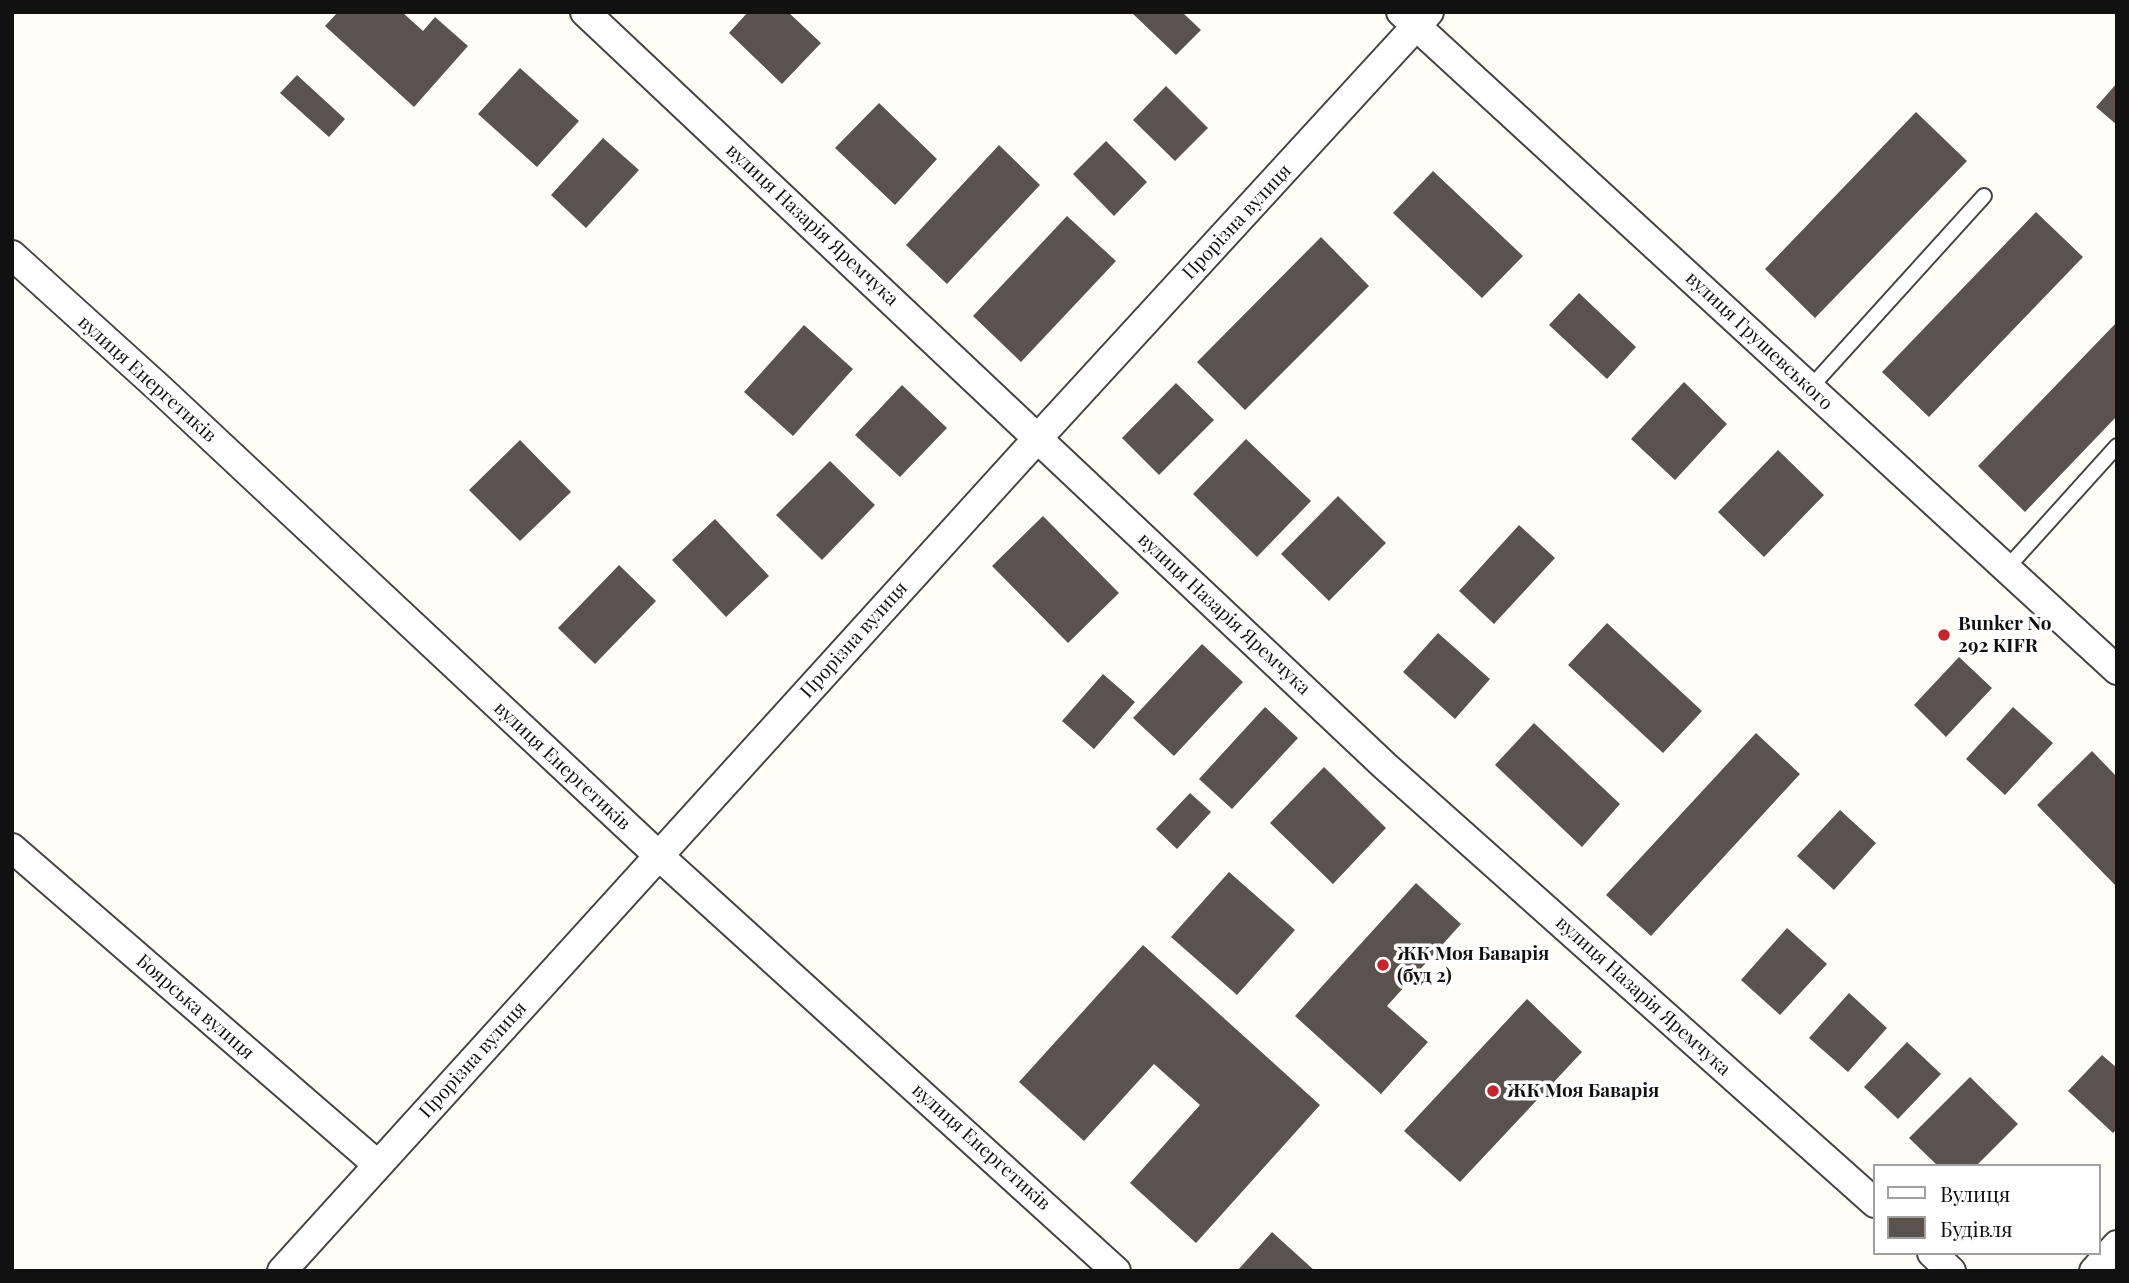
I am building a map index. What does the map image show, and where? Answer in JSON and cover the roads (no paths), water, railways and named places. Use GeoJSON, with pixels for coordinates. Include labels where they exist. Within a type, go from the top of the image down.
{"type":"FeatureCollection","features":[{"type":"Feature","properties":{"kind":"street","name":"вулиця Назарія Яремчука"},"geometry":{"type":"LineString","coordinates":[[585,12],[1385,766],[1874,1202]]}},
{"type":"Feature","properties":{"kind":"street","name":"Прорізна вулиця"},"geometry":{"type":"LineString","coordinates":[[282,1271],[1038,438],[1415,17]]}},
{"type":"Feature","properties":{"kind":"street","name":"вулиця Грушевського"},"geometry":{"type":"LineString","coordinates":[[1415,17],[1810,388],[2117,670]]}},
{"type":"Feature","properties":{"kind":"street","name":"вулиця Енергетиків"},"geometry":{"type":"LineString","coordinates":[[12,255],[170,398],[659,856],[1116,1271]]}},
{"type":"Feature","properties":{"kind":"street","name":"Боярська вулиця"},"geometry":{"type":"LineString","coordinates":[[12,848],[378,1165]]}},
{"type":"Feature","properties":{"kind":"street"},"geometry":{"type":"LineString","coordinates":[[2094,1271],[2117,1245]]}},
{"type":"Feature","properties":{"kind":"street"},"geometry":{"type":"LineString","coordinates":[[1933,1255],[1951,1271]]}},
{"type":"Feature","properties":{"kind":"lane"},"geometry":{"type":"LineString","coordinates":[[1810,388],[1984,196]]}},
{"type":"Feature","properties":{"kind":"lane"},"geometry":{"type":"LineString","coordinates":[[2006,569],[2117,446]]}},
{"type":"Feature","properties":{"kind":"place","name":"Bunker No 292 KIFR"},"geometry":{"type":"Point","coordinates":[1944,635]}},
{"type":"Feature","properties":{"kind":"place","name":"ЖК Моя Баварія (буд 2)"},"geometry":{"type":"Point","coordinates":[1383,965]}},
{"type":"Feature","properties":{"kind":"place","name":"ЖК Моя Баварія"},"geometry":{"type":"Point","coordinates":[1493,1091]}}]}
